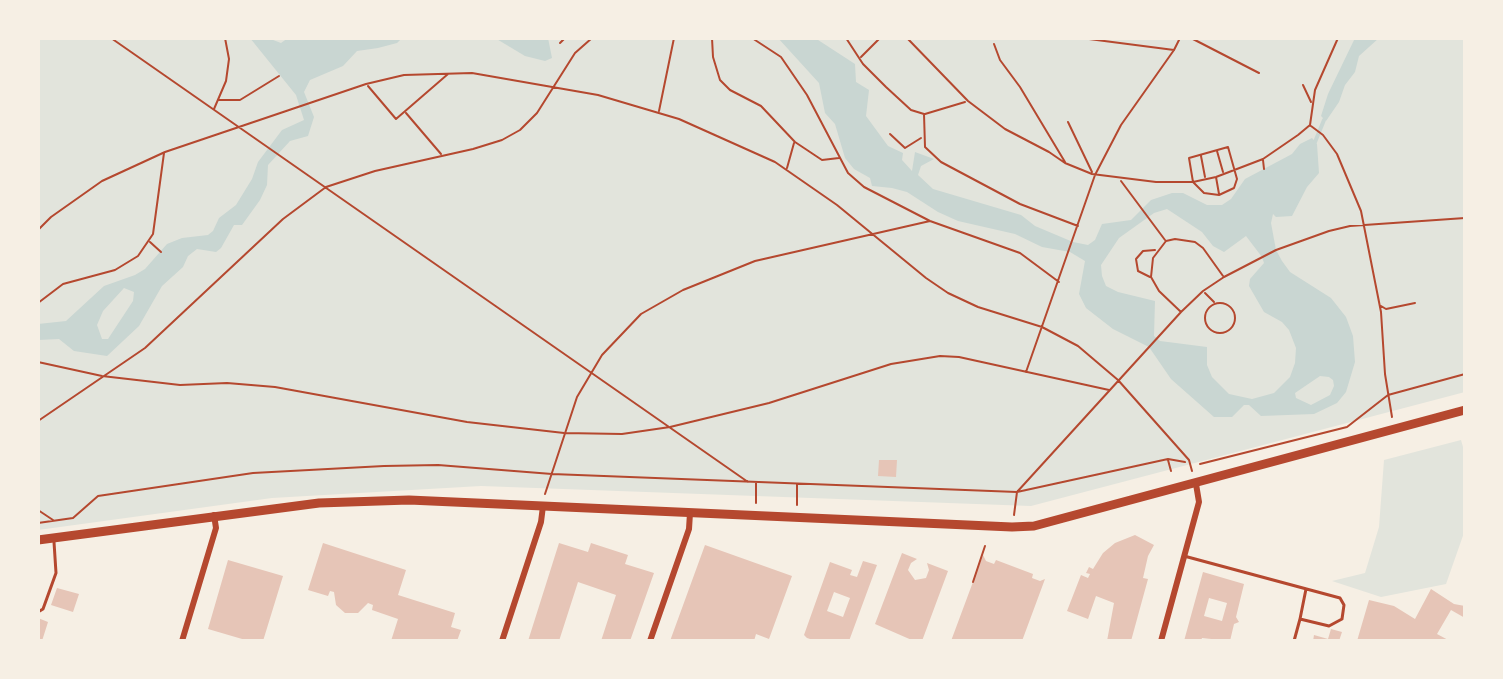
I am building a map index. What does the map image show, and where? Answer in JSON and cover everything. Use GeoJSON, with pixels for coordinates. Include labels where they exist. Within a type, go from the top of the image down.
{"type":"FeatureCollection","features":[{"type":"Feature","properties":{"kind":"main road"},"geometry":{"type":"LineString","coordinates":[[38,540],[214,515],[361,501],[543,502],[690,513],[1012,527],[1057,521],[1465,410]]}},
{"type":"Feature","properties":{"kind":"street"},"geometry":{"type":"LineString","coordinates":[[1161,641],[1199,502],[1196,484]]}},
{"type":"Feature","properties":{"kind":"street"},"geometry":{"type":"LineString","coordinates":[[502,641],[541,522],[543,502]]}},
{"type":"Feature","properties":{"kind":"street"},"geometry":{"type":"LineString","coordinates":[[650,641],[689,529],[690,513]]}},
{"type":"Feature","properties":{"kind":"street"},"geometry":{"type":"LineString","coordinates":[[182,641],[216,528],[214,515]]}},
{"type":"Feature","properties":{"kind":"lane"},"geometry":{"type":"LineString","coordinates":[[38,612],[43,609],[56,573],[53,538]]}},
{"type":"Feature","properties":{"kind":"lane"},"geometry":{"type":"LineString","coordinates":[[1184,556],[1340,598],[1344,613],[1338,623],[1329,626],[1300,619]]}},
{"type":"Feature","properties":{"kind":"lane"},"geometry":{"type":"LineString","coordinates":[[1294,641],[1306,589]]}},
{"type":"Feature","properties":{"kind":"path"},"geometry":{"type":"LineString","coordinates":[[111,38],[749,482]]}},
{"type":"Feature","properties":{"kind":"path"},"geometry":{"type":"LineString","coordinates":[[214,110],[226,81],[229,59],[225,38]]}},
{"type":"Feature","properties":{"kind":"path"},"geometry":{"type":"LineString","coordinates":[[560,38],[560,43],[565,38]]}},
{"type":"Feature","properties":{"kind":"path"},"geometry":{"type":"LineString","coordinates":[[38,421],[145,348],[283,219],[326,187],[375,171],[488,145],[520,130],[531,121],[575,53],[590,38]]}},
{"type":"Feature","properties":{"kind":"path"},"geometry":{"type":"LineString","coordinates":[[659,111],[674,38]]}},
{"type":"Feature","properties":{"kind":"path"},"geometry":{"type":"LineString","coordinates":[[712,38],[713,57],[720,80],[730,90],[761,106],[795,142],[822,160],[839,158]]}},
{"type":"Feature","properties":{"kind":"path"},"geometry":{"type":"LineString","coordinates":[[752,38],[781,57],[807,95],[848,173],[864,187],[930,221],[1020,253],[1059,282]]}},
{"type":"Feature","properties":{"kind":"path"},"geometry":{"type":"LineString","coordinates":[[846,38],[860,58],[902,103],[924,114],[968,101]]}},
{"type":"Feature","properties":{"kind":"path"},"geometry":{"type":"LineString","coordinates":[[860,58],[880,38]]}},
{"type":"Feature","properties":{"kind":"path"},"geometry":{"type":"LineString","coordinates":[[907,38],[968,101],[1005,129],[1065,163],[1094,174],[1120,179],[1193,182],[1235,171],[1263,159],[1310,125],[1312,103],[1338,38]]}},
{"type":"Feature","properties":{"kind":"path"},"geometry":{"type":"LineString","coordinates":[[1084,38],[1174,50]]}},
{"type":"Feature","properties":{"kind":"path"},"geometry":{"type":"LineString","coordinates":[[1089,39],[1099,38]]}},
{"type":"Feature","properties":{"kind":"path"},"geometry":{"type":"LineString","coordinates":[[1026,373],[1079,226],[1094,174],[1121,125],[1180,38]]}},
{"type":"Feature","properties":{"kind":"path"},"geometry":{"type":"LineString","coordinates":[[1191,38],[1259,73]]}},
{"type":"Feature","properties":{"kind":"path"},"geometry":{"type":"LineString","coordinates":[[994,44],[1000,60],[1020,87],[1065,163]]}},
{"type":"Feature","properties":{"kind":"path"},"geometry":{"type":"LineString","coordinates":[[366,84],[396,119],[449,73]]}},
{"type":"Feature","properties":{"kind":"path"},"geometry":{"type":"LineString","coordinates":[[38,230],[51,217],[102,181],[165,152],[366,84],[404,75],[472,73],[554,86],[659,111],[786,169],[948,293],[978,307],[1042,327],[1078,346],[1118,380],[1189,460],[1193,472]]}},
{"type":"Feature","properties":{"kind":"path"},"geometry":{"type":"LineString","coordinates":[[218,101],[240,100],[279,76]]}},
{"type":"Feature","properties":{"kind":"path"},"geometry":{"type":"LineString","coordinates":[[1303,85],[1312,103]]}},
{"type":"Feature","properties":{"kind":"path"},"geometry":{"type":"LineString","coordinates":[[406,112],[441,155]]}},
{"type":"Feature","properties":{"kind":"path"},"geometry":{"type":"LineString","coordinates":[[924,114],[922,137],[925,147],[941,162],[1020,204],[1079,226]]}},
{"type":"Feature","properties":{"kind":"path"},"geometry":{"type":"LineString","coordinates":[[1068,122],[1094,174]]}},
{"type":"Feature","properties":{"kind":"path"},"geometry":{"type":"LineString","coordinates":[[1310,125],[1323,135],[1347,175],[1365,225],[1381,312],[1392,417]]}},
{"type":"Feature","properties":{"kind":"path"},"geometry":{"type":"LineString","coordinates":[[890,134],[905,148],[922,137]]}},
{"type":"Feature","properties":{"kind":"path"},"geometry":{"type":"LineString","coordinates":[[786,169],[795,142]]}},
{"type":"Feature","properties":{"kind":"path"},"geometry":{"type":"LineString","coordinates":[[1228,147],[1237,179],[1234,188],[1219,195],[1204,193],[1193,182],[1189,158],[1217,150],[1228,147]]}},
{"type":"Feature","properties":{"kind":"path"},"geometry":{"type":"LineString","coordinates":[[1217,150],[1224,174]]}},
{"type":"Feature","properties":{"kind":"path"},"geometry":{"type":"LineString","coordinates":[[38,303],[63,284],[115,270],[138,256],[153,234],[165,152]]}},
{"type":"Feature","properties":{"kind":"path"},"geometry":{"type":"LineString","coordinates":[[1200,155],[1206,180]]}},
{"type":"Feature","properties":{"kind":"path"},"geometry":{"type":"LineString","coordinates":[[1263,159],[1264,169]]}},
{"type":"Feature","properties":{"kind":"path"},"geometry":{"type":"LineString","coordinates":[[1216,177],[1219,195]]}},
{"type":"Feature","properties":{"kind":"path"},"geometry":{"type":"LineString","coordinates":[[1120,179],[1166,241]]}},
{"type":"Feature","properties":{"kind":"path"},"geometry":{"type":"LineString","coordinates":[[1013,519],[1017,492],[1181,312],[1224,277],[1276,250],[1329,231],[1365,225],[1465,218]]}},
{"type":"Feature","properties":{"kind":"path"},"geometry":{"type":"LineString","coordinates":[[543,502],[577,397],[591,371],[614,341],[641,314],[683,290],[755,261],[930,221]]}},
{"type":"Feature","properties":{"kind":"path"},"geometry":{"type":"LineString","coordinates":[[1181,312],[1159,291],[1151,277],[1151,264],[1156,251],[1166,241],[1195,242],[1224,277]]}},
{"type":"Feature","properties":{"kind":"path"},"geometry":{"type":"LineString","coordinates":[[149,242],[161,252]]}},
{"type":"Feature","properties":{"kind":"path"},"geometry":{"type":"LineString","coordinates":[[1151,277],[1138,271],[1136,259],[1143,251],[1156,251]]}},
{"type":"Feature","properties":{"kind":"path"},"geometry":{"type":"LineString","coordinates":[[1203,291],[1215,303],[1229,305],[1234,313],[1232,327],[1224,332],[1215,332],[1205,322],[1207,308],[1215,303]]}},
{"type":"Feature","properties":{"kind":"path"},"geometry":{"type":"LineString","coordinates":[[1381,312],[1415,303]]}},
{"type":"Feature","properties":{"kind":"path"},"geometry":{"type":"LineString","coordinates":[[1380,305],[1386,309]]}},
{"type":"Feature","properties":{"kind":"path"},"geometry":{"type":"LineString","coordinates":[[38,362],[102,376],[180,385],[227,383],[275,387],[467,422],[564,433],[622,434],[670,427],[769,403],[915,358],[959,357],[1109,390]]}},
{"type":"Feature","properties":{"kind":"path"},"geometry":{"type":"LineString","coordinates":[[1200,464],[1347,427],[1388,395],[1465,374]]}},
{"type":"Feature","properties":{"kind":"path"},"geometry":{"type":"LineString","coordinates":[[1168,459],[1171,471]]}},
{"type":"Feature","properties":{"kind":"path"},"geometry":{"type":"LineString","coordinates":[[38,523],[73,518],[98,496],[253,473],[438,465],[552,474],[1017,492],[1168,459],[1185,462]]}},
{"type":"Feature","properties":{"kind":"path"},"geometry":{"type":"LineString","coordinates":[[755,504],[756,483]]}},
{"type":"Feature","properties":{"kind":"path"},"geometry":{"type":"LineString","coordinates":[[797,484],[797,506]]}},
{"type":"Feature","properties":{"kind":"path"},"geometry":{"type":"LineString","coordinates":[[38,510],[54,521]]}},
{"type":"Feature","properties":{"kind":"path"},"geometry":{"type":"LineString","coordinates":[[973,582],[985,546]]}},
{"type":"Feature","properties":{"kind":"shaded area"},"geometry":{"type":"Polygon","coordinates":[[[38,38],[1465,38],[1465,392],[1031,506],[481,486],[272,498],[38,530],[38,38]]]}},
{"type":"Feature","properties":{"kind":"shaded area"},"geometry":{"type":"Polygon","coordinates":[[[250,38],[268,38],[281,43],[288,38],[402,38],[397,43],[357,51],[343,66],[310,80],[304,92],[314,117],[308,136],[290,141],[268,165],[267,185],[260,200],[242,225],[234,225],[221,248],[216,252],[197,249],[188,256],[183,267],[162,286],[139,326],[107,356],[74,351],[59,339],[38,340],[38,324],[66,321],[104,286],[145,269],[167,244],[182,238],[208,235],[213,231],[219,218],[236,205],[252,179],[258,162],[282,130],[304,120],[296,95],[250,38]],[[124,288],[103,311],[97,325],[102,339],[108,339],[133,301],[134,292],[124,288]]]}},
{"type":"Feature","properties":{"kind":"shaded area"},"geometry":{"type":"Polygon","coordinates":[[[495,38],[548,38],[552,58],[545,61],[525,56],[495,38]]]}},
{"type":"Feature","properties":{"kind":"shaded area"},"geometry":{"type":"Polygon","coordinates":[[[778,38],[815,38],[855,64],[856,82],[869,90],[866,116],[888,146],[903,153],[902,160],[912,171],[915,152],[934,159],[921,166],[918,175],[933,189],[1021,215],[1035,226],[1088,245],[1095,240],[1102,224],[1131,220],[1151,200],[1172,193],[1183,193],[1207,205],[1222,205],[1231,199],[1245,179],[1292,154],[1300,144],[1312,138],[1317,144],[1319,173],[1307,187],[1292,216],[1276,217],[1273,214],[1271,223],[1276,250],[1290,272],[1331,298],[1346,317],[1353,336],[1355,362],[1346,392],[1337,403],[1314,414],[1261,416],[1249,405],[1244,405],[1232,417],[1214,417],[1171,379],[1149,347],[1113,329],[1086,308],[1079,294],[1085,261],[1070,252],[1042,247],[1015,234],[958,221],[907,192],[872,186],[870,178],[854,169],[845,158],[835,124],[825,113],[819,83],[778,38]],[[1167,209],[1154,213],[1119,238],[1101,265],[1106,286],[1155,301],[1154,336],[1160,341],[1207,347],[1207,365],[1212,377],[1229,394],[1252,399],[1274,393],[1290,377],[1296,348],[1289,330],[1282,322],[1264,312],[1249,286],[1250,279],[1264,263],[1262,257],[1246,236],[1224,252],[1213,246],[1202,232],[1167,209]],[[1320,376],[1295,393],[1296,398],[1311,405],[1330,395],[1333,380],[1320,376]]]}},
{"type":"Feature","properties":{"kind":"shaded area"},"geometry":{"type":"Polygon","coordinates":[[[1355,38],[1379,38],[1359,56],[1355,72],[1326,121],[1321,116],[1328,94],[1355,38]]]}},
{"type":"Feature","properties":{"kind":"shaded area"},"geometry":{"type":"Polygon","coordinates":[[[1461,440],[1465,454],[1465,530],[1446,584],[1381,597],[1332,581],[1365,573],[1379,527],[1384,460],[1461,440]]]}},
{"type":"Feature","properties":{"kind":"building"},"geometry":{"type":"Polygon","coordinates":[[[879,460],[897,460],[896,477],[878,476],[879,460]]]}},
{"type":"Feature","properties":{"kind":"building"},"geometry":{"type":"Polygon","coordinates":[[[1135,535],[1154,545],[1143,578],[1148,579],[1131,641],[1107,641],[1114,603],[1096,596],[1088,619],[1067,611],[1081,575],[1088,578],[1090,574],[1086,573],[1089,567],[1093,569],[1103,553],[1115,543],[1135,535]]]}},
{"type":"Feature","properties":{"kind":"building"},"geometry":{"type":"Polygon","coordinates":[[[323,543],[406,570],[398,595],[455,613],[451,627],[461,630],[457,641],[391,641],[398,619],[372,610],[373,605],[368,603],[358,613],[345,613],[336,605],[334,592],[330,591],[328,596],[308,590],[323,543]]]}},
{"type":"Feature","properties":{"kind":"building"},"geometry":{"type":"Polygon","coordinates":[[[559,543],[588,552],[591,543],[628,555],[625,564],[654,573],[630,641],[601,641],[616,595],[578,582],[559,641],[528,641],[559,543]]]}},
{"type":"Feature","properties":{"kind":"building"},"geometry":{"type":"Polygon","coordinates":[[[705,545],[792,576],[769,639],[756,634],[754,641],[670,641],[705,545]]]}},
{"type":"Feature","properties":{"kind":"building"},"geometry":{"type":"Polygon","coordinates":[[[902,553],[917,559],[908,570],[915,580],[926,578],[929,570],[927,563],[948,571],[922,641],[914,641],[875,624],[902,553]]]}},
{"type":"Feature","properties":{"kind":"building"},"geometry":{"type":"Polygon","coordinates":[[[983,555],[986,561],[994,564],[996,560],[1033,574],[1032,578],[1045,579],[1022,641],[951,641],[983,555]]]}},
{"type":"Feature","properties":{"kind":"building"},"geometry":{"type":"Polygon","coordinates":[[[228,560],[283,576],[263,641],[249,641],[208,629],[228,560]]]}},
{"type":"Feature","properties":{"kind":"building"},"geometry":{"type":"Polygon","coordinates":[[[863,561],[877,565],[849,641],[807,638],[804,635],[830,562],[852,570],[850,575],[857,577],[863,561]],[[834,592],[827,611],[843,617],[850,598],[834,592]]]}},
{"type":"Feature","properties":{"kind":"building"},"geometry":{"type":"Polygon","coordinates":[[[1203,572],[1244,584],[1236,617],[1239,622],[1234,624],[1230,641],[1202,638],[1201,641],[1184,641],[1203,572]],[[1209,598],[1204,616],[1222,621],[1227,603],[1209,598]]]}},
{"type":"Feature","properties":{"kind":"building"},"geometry":{"type":"Polygon","coordinates":[[[57,588],[79,594],[73,612],[51,605],[57,588]]]}},
{"type":"Feature","properties":{"kind":"building"},"geometry":{"type":"Polygon","coordinates":[[[1431,589],[1454,604],[1465,606],[1465,618],[1451,610],[1437,634],[1450,641],[1357,641],[1369,600],[1394,606],[1415,619],[1431,589]]]}},
{"type":"Feature","properties":{"kind":"building"},"geometry":{"type":"Polygon","coordinates":[[[38,618],[48,622],[42,641],[38,641],[38,618]]]}},
{"type":"Feature","properties":{"kind":"building"},"geometry":{"type":"Polygon","coordinates":[[[1331,629],[1342,632],[1339,641],[1313,641],[1314,635],[1328,639],[1331,629]]]}},
{"type":"Feature","properties":{"kind":"waterway"},"geometry":{"type":"LineString","coordinates":[[1315,142],[1324,120]]}}]}
